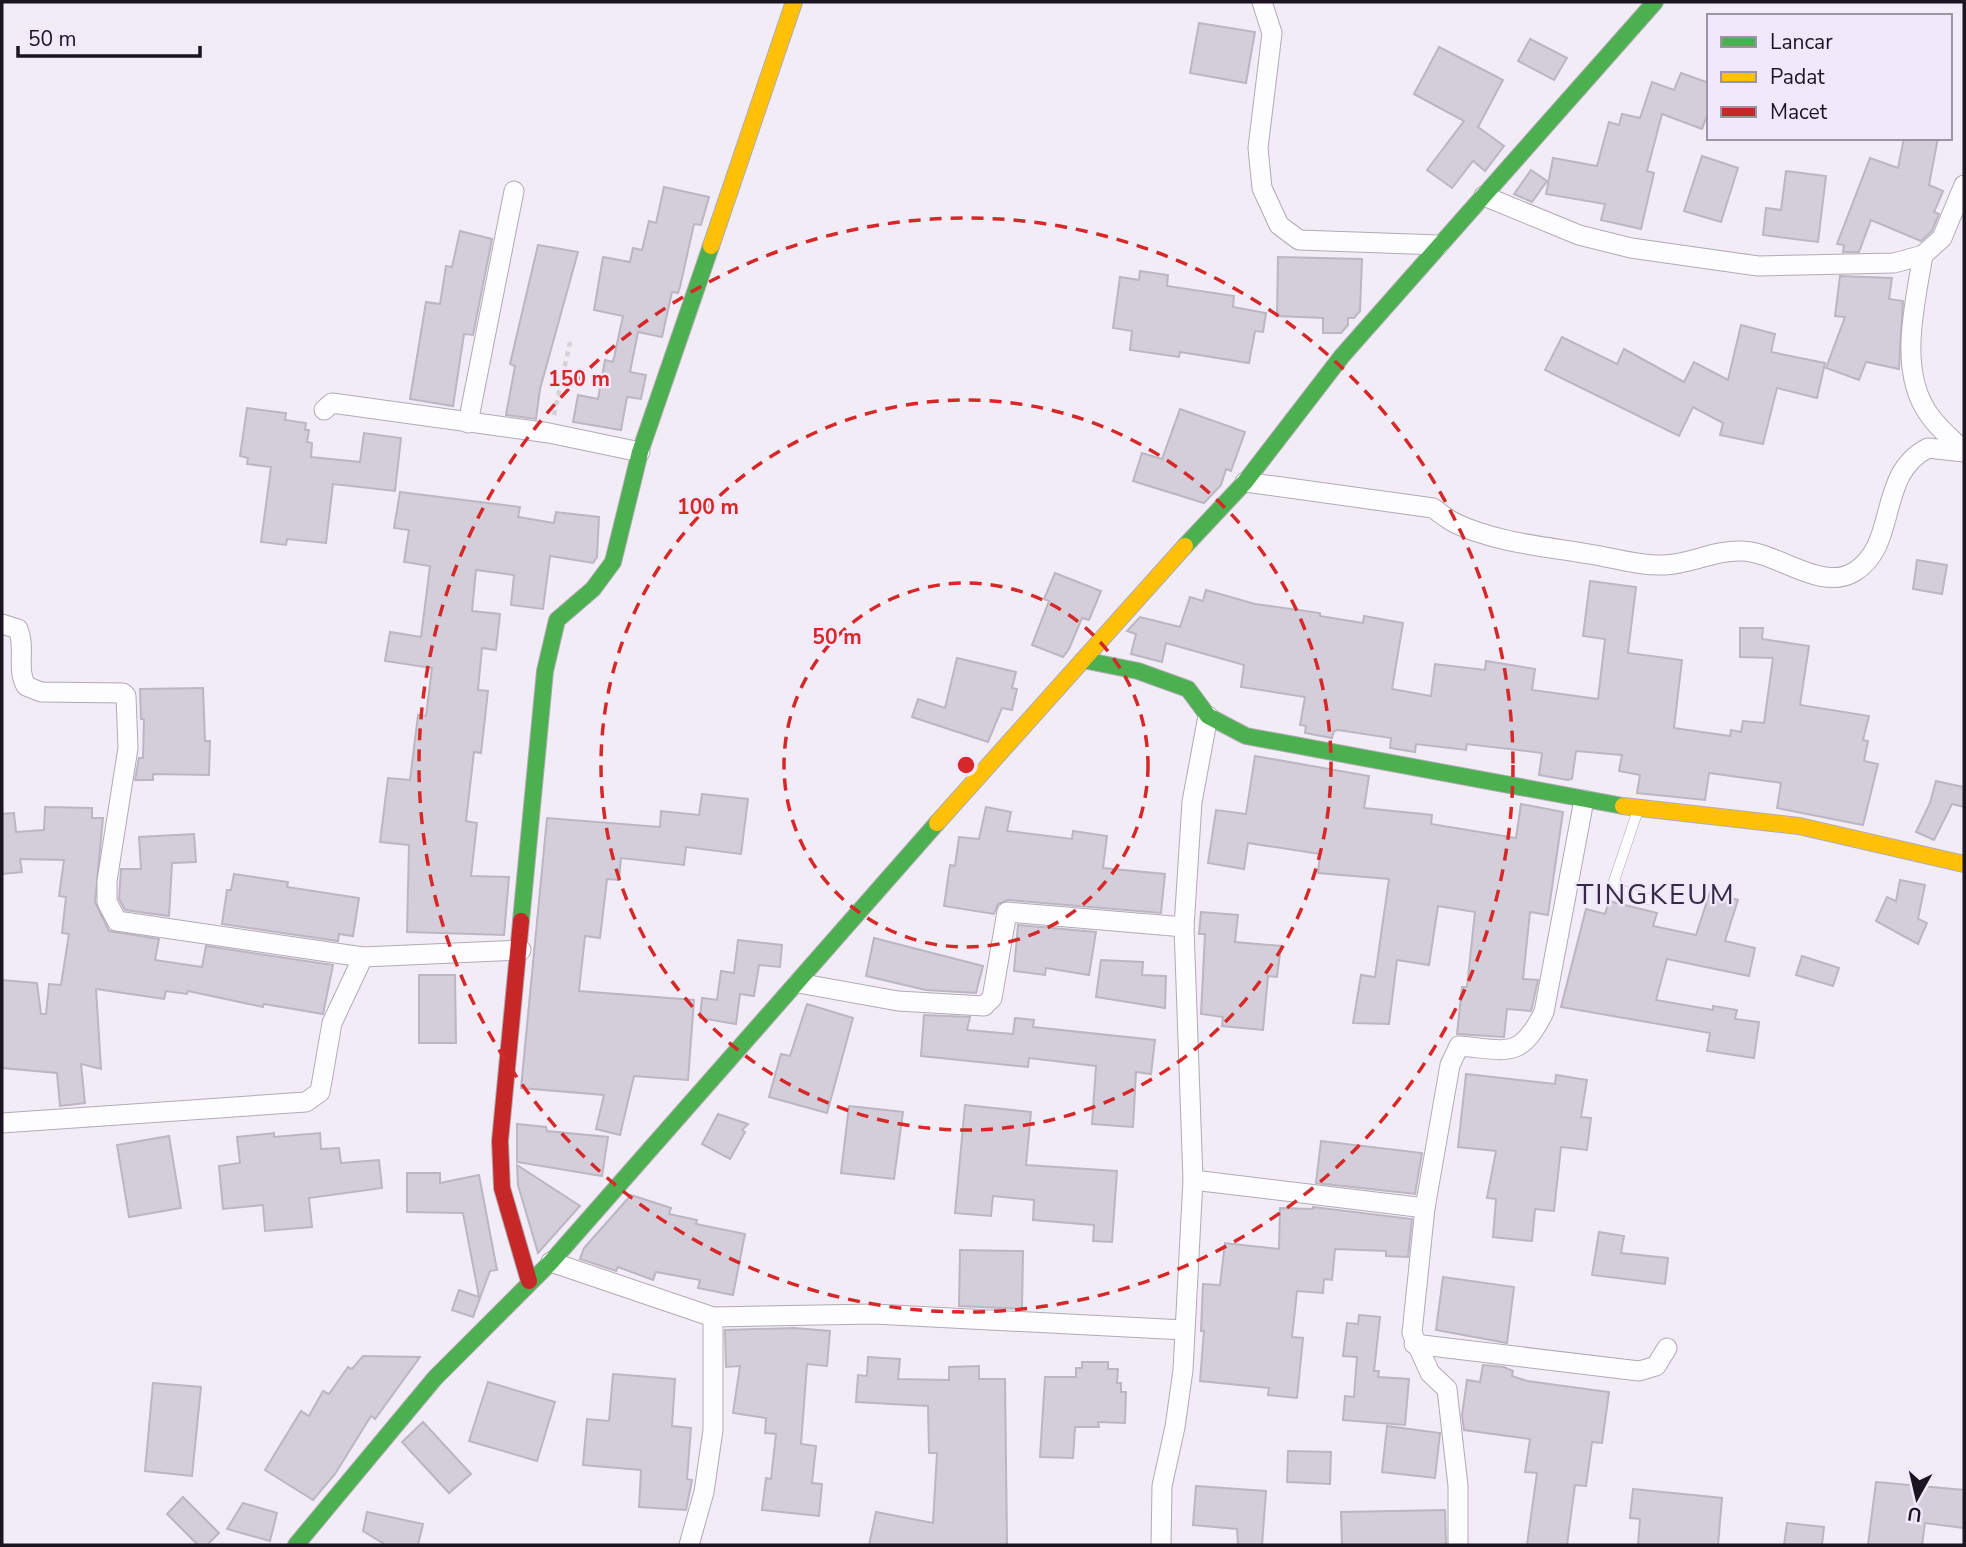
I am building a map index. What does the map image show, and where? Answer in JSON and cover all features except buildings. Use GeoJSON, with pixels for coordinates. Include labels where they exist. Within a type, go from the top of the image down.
{"type":"FeatureCollection","features":[{"type":"Feature","properties":{"kind":"street"},"geometry":{"type":"LineString","coordinates":[[530,1282],[502,1188],[500,1141],[521,950],[545,671],[557,620],[593,589],[613,562],[640,452],[794,2]]}},
{"type":"Feature","properties":{"kind":"street"},"geometry":{"type":"LineString","coordinates":[[1262,2],[1272,33],[1258,148],[1262,188],[1279,225],[1299,240],[1440,245]]}},
{"type":"Feature","properties":{"kind":"street"},"geometry":{"type":"LineString","coordinates":[[296,1545],[435,1378],[551,1262],[1117,619],[1245,482],[1342,356],[1655,2]]}},
{"type":"Feature","properties":{"kind":"street"},"geometry":{"type":"LineString","coordinates":[[1484,196],[1592,238],[1631,248],[1758,266],[1894,263],[1923,255],[1942,238],[1964,185]]}},
{"type":"Feature","properties":{"kind":"street"},"geometry":{"type":"LineString","coordinates":[[468,423],[514,191]]}},
{"type":"Feature","properties":{"kind":"street"},"geometry":{"type":"LineString","coordinates":[[1923,255],[1914,312],[1911,359],[1919,395],[1929,415],[1964,452]]}},
{"type":"Feature","properties":{"kind":"street"},"geometry":{"type":"LineString","coordinates":[[324,410],[332,403],[374,407],[550,433],[640,452]]}},
{"type":"Feature","properties":{"kind":"street"},"geometry":{"type":"LineString","coordinates":[[1245,482],[1433,508],[1455,523],[1495,536],[1622,560],[1662,565],[1685,562],[1705,555],[1744,551],[1780,560],[1821,576],[1838,577],[1854,572],[1869,559],[1878,542],[1905,464],[1928,448],[1964,452]]}},
{"type":"Feature","properties":{"kind":"street"},"geometry":{"type":"LineString","coordinates":[[2,624],[18,629],[22,638],[21,678],[26,686],[41,692],[123,692],[126,696],[128,748],[107,881],[107,902],[115,919],[121,923],[363,957],[521,950]]}},
{"type":"Feature","properties":{"kind":"street"},"geometry":{"type":"LineString","coordinates":[[1083,660],[1138,671],[1188,690],[1208,716],[1246,736],[1278,744],[1638,809],[1799,826],[1964,860]]}},
{"type":"Feature","properties":{"kind":"street"},"geometry":{"type":"LineString","coordinates":[[1161,1545],[1162,1486],[1175,1427],[1193,1180],[1184,927],[1192,802],[1208,716]]}},
{"type":"Feature","properties":{"kind":"street"},"geometry":{"type":"LineString","coordinates":[[1458,1545],[1458,1486],[1447,1389],[1430,1373],[1414,1344],[1412,1333],[1425,1208],[1450,1065],[1459,1046],[1506,1049],[1522,1046],[1533,1034],[1544,1012],[1584,800]]}},
{"type":"Feature","properties":{"kind":"street"},"geometry":{"type":"LineString","coordinates":[[798,983],[898,1001],[984,1006],[992,998],[1007,912],[1184,927]]}},
{"type":"Feature","properties":{"kind":"street"},"geometry":{"type":"LineString","coordinates":[[2,1123],[306,1102],[320,1092],[332,1023],[363,957]]}},
{"type":"Feature","properties":{"kind":"street"},"geometry":{"type":"LineString","coordinates":[[1193,1180],[1425,1208]]}},
{"type":"Feature","properties":{"kind":"street"},"geometry":{"type":"LineString","coordinates":[[551,1262],[713,1317],[874,1314],[1184,1330]]}},
{"type":"Feature","properties":{"kind":"street"},"geometry":{"type":"LineString","coordinates":[[689,1545],[704,1492],[713,1430],[713,1317]]}},
{"type":"Feature","properties":{"kind":"street"},"geometry":{"type":"LineString","coordinates":[[1414,1344],[1639,1371],[1656,1366],[1667,1348]]}},
{"type":"Feature","properties":{"kind":"lane"},"geometry":{"type":"LineString","coordinates":[[1638,809],[1614,880],[1623,891],[1651,900]]}},
{"type":"Feature","properties":{"kind":"path"},"geometry":{"type":"LineString","coordinates":[[550,433],[570,342]]}},
{"type":"Feature","properties":{"kind":"traffic: fast"},"geometry":{"type":"LineString","coordinates":[[1185,546],[1245,482],[1342,356],[1655,2]]}},
{"type":"Feature","properties":{"kind":"traffic: fast"},"geometry":{"type":"LineString","coordinates":[[521,921],[545,671],[557,620],[593,589],[613,562],[640,452],[711,246]]}},
{"type":"Feature","properties":{"kind":"traffic: fast"},"geometry":{"type":"LineString","coordinates":[[1083,660],[1138,671],[1188,689],[1208,716],[1246,736],[1623,806]]}},
{"type":"Feature","properties":{"kind":"traffic: fast"},"geometry":{"type":"LineString","coordinates":[[296,1545],[435,1378],[551,1262],[937,823]]}},
{"type":"Feature","properties":{"kind":"traffic: slow"},"geometry":{"type":"LineString","coordinates":[[711,246],[794,2]]}},
{"type":"Feature","properties":{"kind":"traffic: slow"},"geometry":{"type":"LineString","coordinates":[[937,823],[1185,546]]}},
{"type":"Feature","properties":{"kind":"traffic: slow"},"geometry":{"type":"LineString","coordinates":[[1623,806],[1799,826],[1964,864]]}},
{"type":"Feature","properties":{"kind":"traffic: jam"},"geometry":{"type":"LineString","coordinates":[[521,921],[500,1141],[502,1188],[529,1281]]}},
{"type":"Feature","properties":{"kind":"district","name":"TINGKEUM"},"geometry":{"type":"Point","coordinates":[1656,895]}}]}
